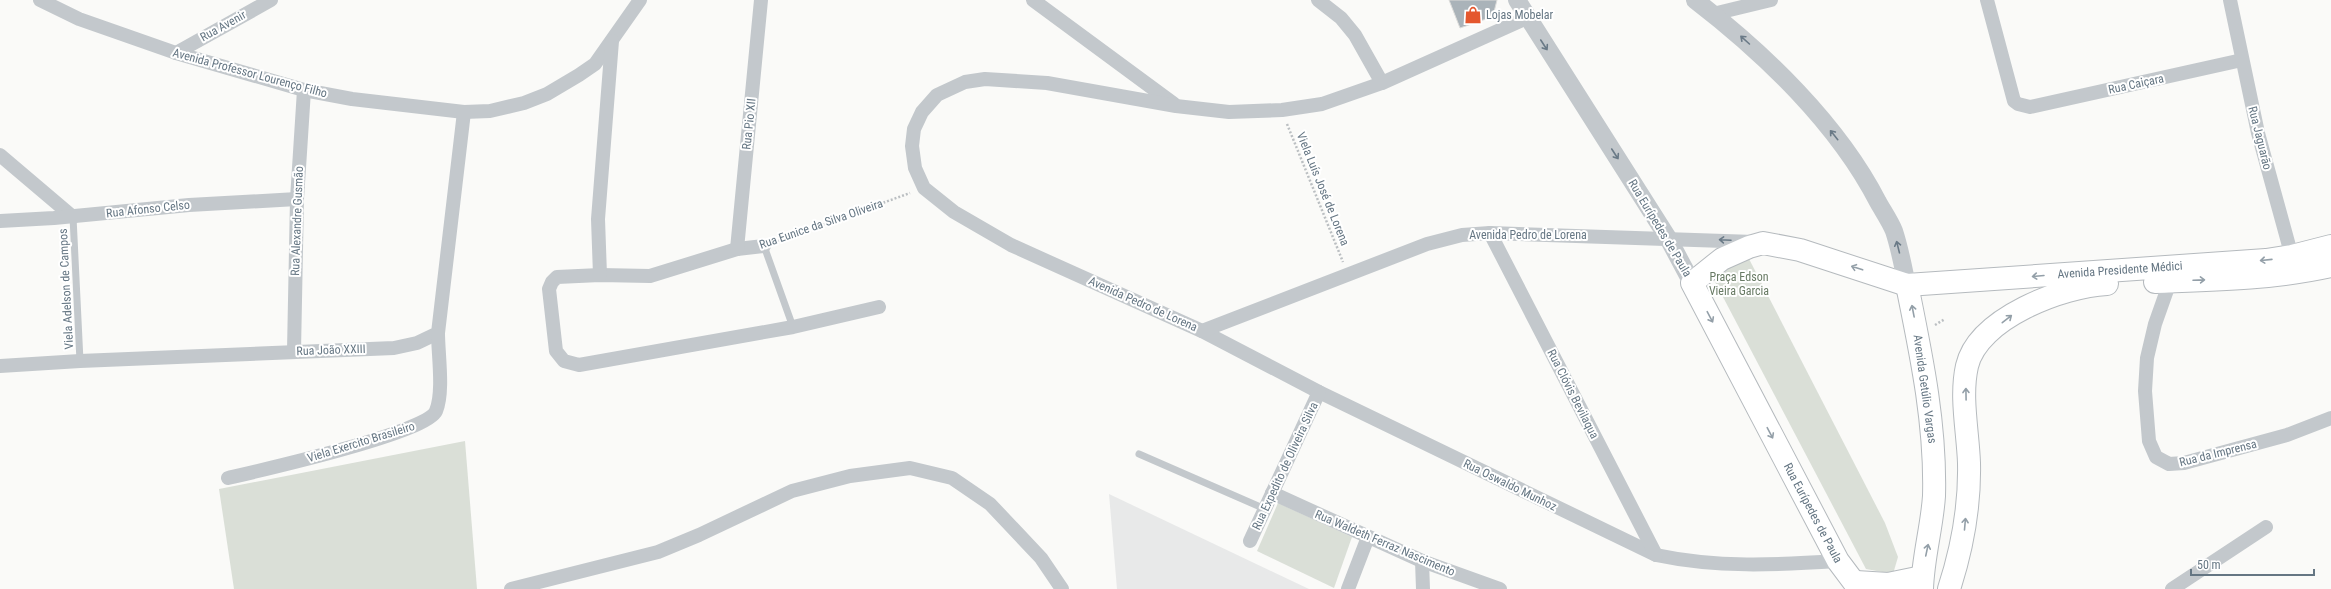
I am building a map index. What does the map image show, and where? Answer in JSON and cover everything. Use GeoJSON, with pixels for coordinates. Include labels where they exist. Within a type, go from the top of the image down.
{"type":"FeatureCollection","features":[{"type":"Feature","properties":{"kind":"main road","name":"Avenida Pedro de Lorena"},"geometry":{"type":"LineString","coordinates":[[1692,283],[1722,259],[1749,247],[1764,243],[1800,250],[1907,285]]}},
{"type":"Feature","properties":{"kind":"main road","name":"Avenida Presidente Médici"},"geometry":{"type":"LineString","coordinates":[[2294,265],[2331,246]]}},
{"type":"Feature","properties":{"kind":"main road","name":"Avenida Presidente Médici"},"geometry":{"type":"LineString","coordinates":[[1907,285],[2173,274],[2294,265],[2331,266]]}},
{"type":"Feature","properties":{"kind":"main road","name":"Avenida Presidente Médici"},"geometry":{"type":"LineString","coordinates":[[1948,589],[1964,529],[1969,465],[1965,392],[1967,365],[1978,345],[2014,313],[2040,299],[2093,284],[2173,274]]}},
{"type":"Feature","properties":{"kind":"main road","name":"Rua Eurípedes de Paula"},"geometry":{"type":"LineString","coordinates":[[1692,283],[1838,561],[1858,586]]}},
{"type":"Feature","properties":{"kind":"main road","name":"Avenida Getúlio Vargas"},"geometry":{"type":"LineString","coordinates":[[1907,285],[1930,405],[1934,452],[1932,524],[1922,583]]}},
{"type":"Feature","properties":{"kind":"main road"},"geometry":{"type":"LineString","coordinates":[[1858,586],[1922,583]]}},
{"type":"Feature","properties":{"kind":"street","name":"Avenida Professor Lourenço Filho"},"geometry":{"type":"LineString","coordinates":[[40,0],[79,19],[176,53],[304,90],[352,99],[464,112],[497,109],[524,103],[547,94],[595,64],[640,0]]}},
{"type":"Feature","properties":{"kind":"street","name":"Rua Avenir"},"geometry":{"type":"LineString","coordinates":[[176,53],[271,0]]}},
{"type":"Feature","properties":{"kind":"street","name":"Rua Pio XII"},"geometry":{"type":"LineString","coordinates":[[737,249],[761,0]]}},
{"type":"Feature","properties":{"kind":"street"},"geometry":{"type":"LineString","coordinates":[[1318,0],[1341,18],[1354,35],[1382,83]]}},
{"type":"Feature","properties":{"kind":"street","name":"Rua Eurípedes de Paula"},"geometry":{"type":"LineString","coordinates":[[1517,0],[1526,18],[1668,238],[1692,283]]}},
{"type":"Feature","properties":{"kind":"street"},"geometry":{"type":"LineString","coordinates":[[1695,0],[1745,40],[1800,96],[1834,134],[1864,174],[1894,230],[1907,285]]}},
{"type":"Feature","properties":{"kind":"street"},"geometry":{"type":"LineString","coordinates":[[1713,14],[1771,0]]}},
{"type":"Feature","properties":{"kind":"street","name":"Rua Caiçara"},"geometry":{"type":"LineString","coordinates":[[1987,0],[2014,101],[2023,106],[2030,107],[2242,60]]}},
{"type":"Feature","properties":{"kind":"street","name":"Rua Jaguarão"},"geometry":{"type":"LineString","coordinates":[[2230,0],[2258,133],[2294,265]]}},
{"type":"Feature","properties":{"kind":"street"},"geometry":{"type":"LineString","coordinates":[[1041,2],[1176,106],[1229,112],[1282,110],[1322,104],[1382,83],[1526,18]]}},
{"type":"Feature","properties":{"kind":"street"},"geometry":{"type":"LineString","coordinates":[[600,275],[598,219],[612,40]]}},
{"type":"Feature","properties":{"kind":"street","name":"Avenida Pedro de Lorena"},"geometry":{"type":"LineString","coordinates":[[1176,106],[1048,83],[985,79],[965,82],[937,95],[922,112],[914,129],[912,146],[915,168],[924,188],[954,212],[1011,245],[1202,331],[1427,244],[1462,235],[1490,233],[1668,238],[1764,243]]}},
{"type":"Feature","properties":{"kind":"street","name":"Rua Alexandre Gusmão"},"geometry":{"type":"LineString","coordinates":[[294,351],[297,199],[304,90]]}},
{"type":"Feature","properties":{"kind":"street"},"geometry":{"type":"LineString","coordinates":[[438,333],[464,112]]}},
{"type":"Feature","properties":{"kind":"street"},"geometry":{"type":"LineString","coordinates":[[0,155],[73,217]]}},
{"type":"Feature","properties":{"kind":"street","name":"Rua Afonso Celso"},"geometry":{"type":"LineString","coordinates":[[0,221],[73,217],[189,205],[297,199]]}},
{"type":"Feature","properties":{"kind":"street","name":"Rua Clóvis Bevilaqua"},"geometry":{"type":"LineString","coordinates":[[1490,233],[1656,556]]}},
{"type":"Feature","properties":{"kind":"street","name":"Rua Eunice da Silva Oliveira"},"geometry":{"type":"LineString","coordinates":[[764,246],[737,249],[650,276],[600,275],[557,277],[552,282],[549,289],[556,351],[564,361],[579,365],[792,327]]}},
{"type":"Feature","properties":{"kind":"street","name":"Rua da Imprensa"},"geometry":{"type":"LineString","coordinates":[[2173,274],[2155,324],[2146,358],[2145,391],[2149,441],[2156,457],[2169,464],[2184,463],[2287,435],[2331,418]]}},
{"type":"Feature","properties":{"kind":"street"},"geometry":{"type":"LineString","coordinates":[[792,327],[879,307]]}},
{"type":"Feature","properties":{"kind":"street","name":"Rua Oswaldo Munhoz"},"geometry":{"type":"LineString","coordinates":[[1202,331],[1319,392],[1656,556],[1709,564],[1765,566],[1838,561]]}},
{"type":"Feature","properties":{"kind":"street","name":"Rua João XXIII"},"geometry":{"type":"LineString","coordinates":[[0,366],[294,351],[394,348],[417,343],[438,333]]}},
{"type":"Feature","properties":{"kind":"street","name":"Viela Exercito Brasileiro"},"geometry":{"type":"LineString","coordinates":[[228,478],[339,450],[423,423],[436,412],[440,397],[438,333]]}},
{"type":"Feature","properties":{"kind":"street","name":"Rua Expedito de Oliveira Silva"},"geometry":{"type":"LineString","coordinates":[[1250,541],[1319,392]]}},
{"type":"Feature","properties":{"kind":"street"},"geometry":{"type":"LineString","coordinates":[[511,589],[658,552],[699,535],[792,491],[850,476],[910,468],[952,478],[990,504],[1041,558],[1062,589]]}},
{"type":"Feature","properties":{"kind":"street","name":"Rua Waldeth Ferraz Nascimento"},"geometry":{"type":"LineString","coordinates":[[1272,493],[1422,561],[1494,588]]}},
{"type":"Feature","properties":{"kind":"street"},"geometry":{"type":"LineString","coordinates":[[2172,589],[2266,527]]}},
{"type":"Feature","properties":{"kind":"street"},"geometry":{"type":"LineString","coordinates":[[1348,589],[1368,537]]}},
{"type":"Feature","properties":{"kind":"street"},"geometry":{"type":"LineString","coordinates":[[1422,561],[1423,589]]}},
{"type":"Feature","properties":{"kind":"lane","name":"Viela Adelson de Campos"},"geometry":{"type":"LineString","coordinates":[[73,217],[80,361]]}},
{"type":"Feature","properties":{"kind":"lane"},"geometry":{"type":"LineString","coordinates":[[764,246],[792,327]]}},
{"type":"Feature","properties":{"kind":"lane"},"geometry":{"type":"LineString","coordinates":[[1139,454],[1265,509]]}},
{"type":"Feature","properties":{"kind":"path","name":"Viela Luís José de Lorena"},"geometry":{"type":"LineString","coordinates":[[1282,110],[1348,274]]}},
{"type":"Feature","properties":{"kind":"path","name":"Rua Eunice da Silva Oliveira"},"geometry":{"type":"LineString","coordinates":[[764,246],[924,188]]}},
{"type":"Feature","properties":{"kind":"path"},"geometry":{"type":"LineString","coordinates":[[1935,325],[1945,319]]}},
{"type":"Feature","properties":{"kind":"shaded area"},"geometry":{"type":"Polygon","coordinates":[[[1109,494],[1309,589],[1117,589],[1109,494]]]}},
{"type":"Feature","properties":{"kind":"green space","name":"Praça Edson Vieira Garcia"},"geometry":{"type":"Polygon","coordinates":[[[1747,255],[1885,523],[1898,557],[1893,574],[1866,569],[1713,278],[1747,255]]]}},
{"type":"Feature","properties":{"kind":"green space"},"geometry":{"type":"Polygon","coordinates":[[[465,441],[477,589],[234,589],[219,489],[465,441]]]}},
{"type":"Feature","properties":{"kind":"green space"},"geometry":{"type":"Polygon","coordinates":[[[1278,503],[1352,537],[1334,588],[1257,551],[1278,503]]]}},
{"type":"Feature","properties":{"kind":"building","name":"Lojas Mobelar"},"geometry":{"type":"Polygon","coordinates":[[[1449,0],[1497,0],[1494,12],[1489,18],[1460,28],[1449,0]]]}},
{"type":"Feature","properties":{"kind":"place","name":"Lojas Mobelar"},"geometry":{"type":"Point","coordinates":[1473,15]}}]}
